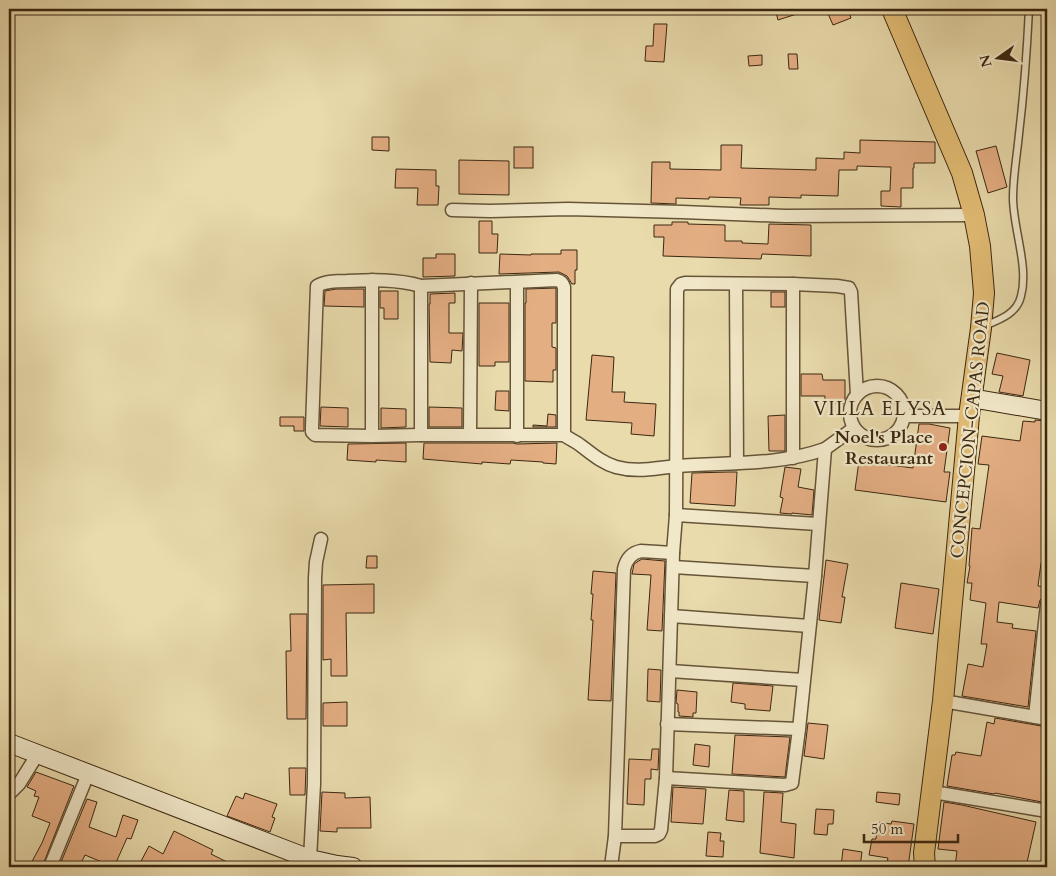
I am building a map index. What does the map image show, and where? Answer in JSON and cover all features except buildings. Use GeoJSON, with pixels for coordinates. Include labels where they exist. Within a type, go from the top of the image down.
{"type":"FeatureCollection","features":[{"type":"Feature","properties":{"kind":"main road","name":"CONCEPCION-CAPAS ROAD"},"geometry":{"type":"LineString","coordinates":[[892,9],[962,173],[974,215],[980,246],[984,293],[970,407],[944,702],[924,853],[925,867]]}},
{"type":"Feature","properties":{"kind":"street"},"geometry":{"type":"LineString","coordinates":[[452,210],[577,209],[785,216],[974,215]]}},
{"type":"Feature","properties":{"kind":"street"},"geometry":{"type":"LineString","coordinates":[[372,280],[372,436]]}},
{"type":"Feature","properties":{"kind":"street"},"geometry":{"type":"LineString","coordinates":[[564,435],[564,287],[562,283],[557,280],[421,286],[402,281],[372,280],[323,283],[316,286],[312,428],[312,432],[315,434],[372,436],[564,435],[599,460],[614,466],[632,470],[652,470],[676,466],[772,461],[793,458],[825,449],[854,428]]}},
{"type":"Feature","properties":{"kind":"street"},"geometry":{"type":"LineString","coordinates":[[517,282],[517,436]]}},
{"type":"Feature","properties":{"kind":"street"},"geometry":{"type":"LineString","coordinates":[[470,283],[470,435]]}},
{"type":"Feature","properties":{"kind":"street"},"geometry":{"type":"LineString","coordinates":[[616,836],[656,836],[661,830],[666,778],[670,616],[676,515],[677,289],[680,284],[793,284],[846,287],[850,290],[858,395]]}},
{"type":"Feature","properties":{"kind":"street"},"geometry":{"type":"LineString","coordinates":[[736,284],[738,463]]}},
{"type":"Feature","properties":{"kind":"street"},"geometry":{"type":"LineString","coordinates":[[793,284],[793,458]]}},
{"type":"Feature","properties":{"kind":"street"},"geometry":{"type":"LineString","coordinates":[[421,286],[421,435]]}},
{"type":"Feature","properties":{"kind":"street"},"geometry":{"type":"LineString","coordinates":[[878,386],[889,389],[897,396],[903,405],[904,416],[900,427],[893,435],[883,439],[872,440],[862,436],[854,428],[850,416],[852,404],[858,395],[867,388],[878,386]]}},
{"type":"Feature","properties":{"kind":"street"},"geometry":{"type":"LineString","coordinates":[[904,416],[970,407],[1047,411]]}},
{"type":"Feature","properties":{"kind":"street"},"geometry":{"type":"LineString","coordinates":[[666,778],[785,785],[792,782],[815,576],[825,449]]}},
{"type":"Feature","properties":{"kind":"street"},"geometry":{"type":"LineString","coordinates":[[676,515],[818,524]]}},
{"type":"Feature","properties":{"kind":"street"},"geometry":{"type":"LineString","coordinates":[[310,859],[314,784],[315,578],[321,539]]}},
{"type":"Feature","properties":{"kind":"street"},"geometry":{"type":"LineString","coordinates":[[611,867],[616,836],[624,569],[628,559],[637,552],[673,553]]}},
{"type":"Feature","properties":{"kind":"street"},"geometry":{"type":"LineString","coordinates":[[673,566],[815,576]]}},
{"type":"Feature","properties":{"kind":"street"},"geometry":{"type":"LineString","coordinates":[[944,702],[1041,718],[1047,604]]}},
{"type":"Feature","properties":{"kind":"street"},"geometry":{"type":"LineString","coordinates":[[670,616],[809,626]]}},
{"type":"Feature","properties":{"kind":"street"},"geometry":{"type":"LineString","coordinates":[[670,671],[803,680]]}},
{"type":"Feature","properties":{"kind":"street"},"geometry":{"type":"LineString","coordinates":[[667,724],[799,730]]}},
{"type":"Feature","properties":{"kind":"street"},"geometry":{"type":"LineString","coordinates":[[9,743],[310,859],[330,866],[353,867]]}},
{"type":"Feature","properties":{"kind":"street"},"geometry":{"type":"LineString","coordinates":[[9,794],[19,784],[37,755]]}},
{"type":"Feature","properties":{"kind":"street"},"geometry":{"type":"LineString","coordinates":[[50,867],[88,774]]}},
{"type":"Feature","properties":{"kind":"street"},"geometry":{"type":"LineString","coordinates":[[933,792],[1047,811]]}},
{"type":"Feature","properties":{"kind":"lane"},"geometry":{"type":"LineString","coordinates":[[981,328],[1004,318],[1014,310],[1021,297],[1023,282],[1013,188],[1020,131],[1029,9]]}},
{"type":"Feature","properties":{"kind":"place","name":"Noel's Place Restaurant"},"geometry":{"type":"Point","coordinates":[943,447]}},
{"type":"Feature","properties":{"kind":"district","name":"VILLA ELYSA"},"geometry":{"type":"Point","coordinates":[880,408]}}]}
